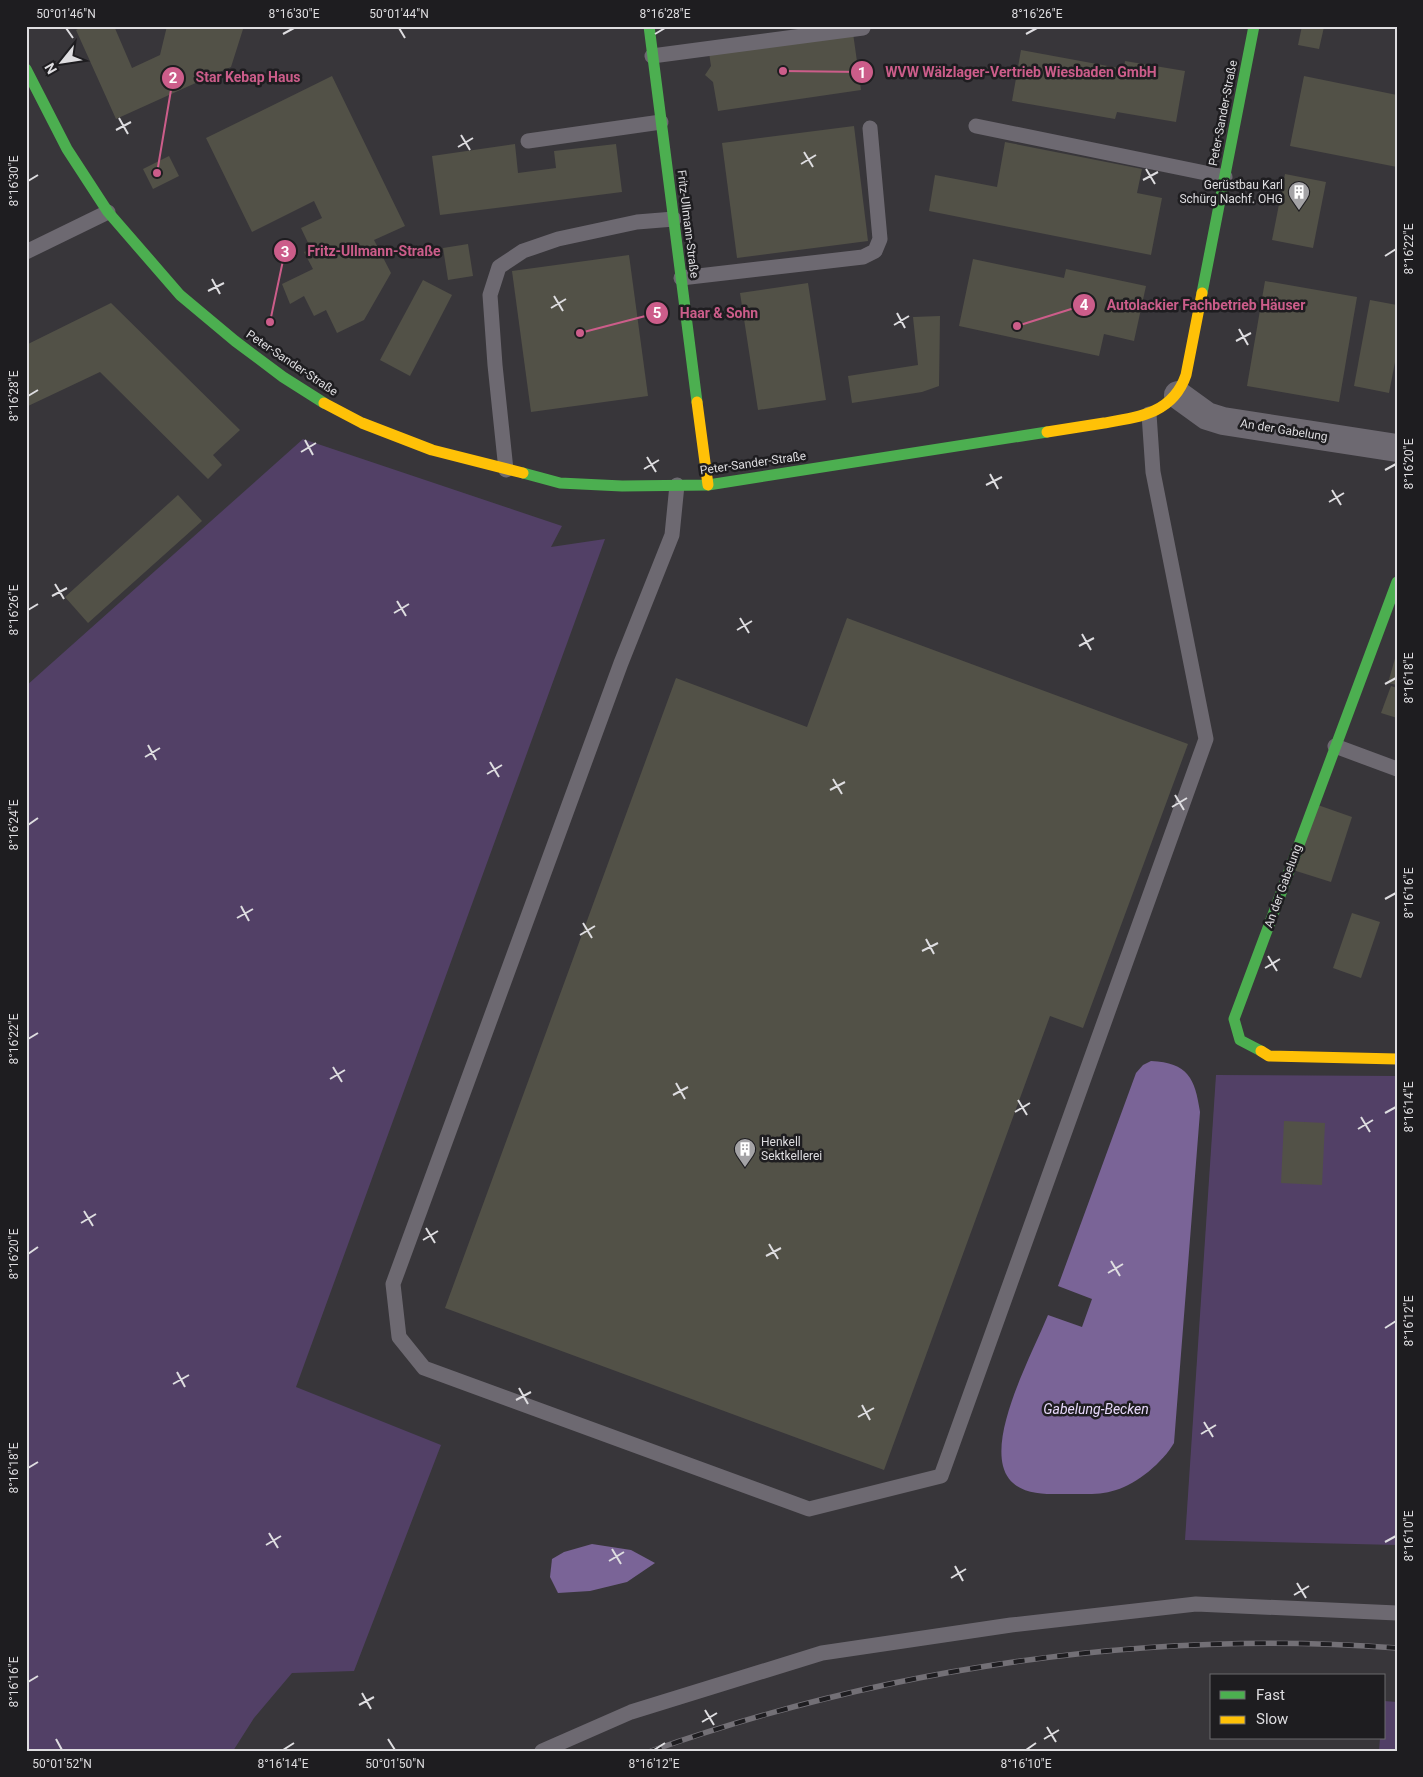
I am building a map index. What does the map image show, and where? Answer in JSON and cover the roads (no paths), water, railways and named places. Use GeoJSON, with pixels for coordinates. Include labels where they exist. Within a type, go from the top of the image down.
{"type":"FeatureCollection","features":[{"type":"Feature","properties":{"kind":"street","name":"Fritz-Ullmann-Straße"},"geometry":{"type":"LineString","coordinates":[[649,26],[708,485]]}},
{"type":"Feature","properties":{"kind":"street","name":"Peter-Sander-Straße"},"geometry":{"type":"LineString","coordinates":[[26,69],[67,149],[108,212],[180,295],[235,341],[315,398],[362,423],[432,450],[560,483],[622,486],[708,485],[1130,420],[1149,414],[1178,395],[1186,375],[1254,26]]}},
{"type":"Feature","properties":{"kind":"street","name":"An der Gabelung"},"geometry":{"type":"LineString","coordinates":[[1178,395],[1207,416],[1223,421],[1397,448]]}},
{"type":"Feature","properties":{"kind":"street","name":"An der Gabelung"},"geometry":{"type":"LineString","coordinates":[[1397,582],[1234,1019],[1240,1040],[1269,1056],[1397,1059]]}},
{"type":"Feature","properties":{"kind":"lane"},"geometry":{"type":"LineString","coordinates":[[652,56],[864,28]]}},
{"type":"Feature","properties":{"kind":"lane"},"geometry":{"type":"LineString","coordinates":[[26,110],[42,102]]}},
{"type":"Feature","properties":{"kind":"lane"},"geometry":{"type":"LineString","coordinates":[[528,141],[661,122]]}},
{"type":"Feature","properties":{"kind":"lane"},"geometry":{"type":"LineString","coordinates":[[976,126],[1225,177]]}},
{"type":"Feature","properties":{"kind":"lane"},"geometry":{"type":"LineString","coordinates":[[681,278],[863,257],[875,251],[880,239],[870,128]]}},
{"type":"Feature","properties":{"kind":"lane"},"geometry":{"type":"LineString","coordinates":[[26,252],[108,212]]}},
{"type":"Feature","properties":{"kind":"lane"},"geometry":{"type":"LineString","coordinates":[[506,470],[490,296],[499,267],[522,251],[558,239],[638,222],[674,219]]}},
{"type":"Feature","properties":{"kind":"lane"},"geometry":{"type":"LineString","coordinates":[[677,486],[672,535],[621,663],[393,1284],[399,1337],[424,1368],[809,1509],[941,1476],[1206,739],[1153,472],[1149,414]]}},
{"type":"Feature","properties":{"kind":"lane"},"geometry":{"type":"LineString","coordinates":[[1335,746],[1397,769]]}},
{"type":"Feature","properties":{"kind":"lane"},"geometry":{"type":"LineString","coordinates":[[542,1751],[631,1712],[822,1653],[1011,1625],[1196,1604],[1397,1613]]}},
{"type":"Feature","properties":{"kind":"water","name":"Gabelung-Becken"},"geometry":{"type":"Polygon","coordinates":[[[1151,1061],[1174,1065],[1188,1074],[1195,1090],[1200,1112],[1174,1443],[1163,1458],[1141,1478],[1116,1490],[1088,1494],[1031,1492],[1013,1483],[1007,1476],[1003,1466],[1001,1450],[1009,1411],[1024,1369],[1048,1315],[1082,1327],[1092,1299],[1058,1286],[1136,1073],[1143,1065],[1151,1061]]]}},
{"type":"Feature","properties":{"kind":"water"},"geometry":{"type":"Polygon","coordinates":[[[592,1544],[631,1550],[655,1563],[627,1582],[590,1591],[558,1593],[550,1577],[552,1559],[564,1552],[592,1544]]]}},
{"type":"Feature","properties":{"kind":"railway"},"geometry":{"type":"LineString","coordinates":[[651,1751],[740,1722],[831,1697],[924,1677],[1019,1661],[1114,1650],[1209,1644],[1303,1644],[1397,1648]]}},
{"type":"Feature","properties":{"kind":"place","name":"WVW Wälzlager-Vertrieb Wiesbaden GmbH"},"geometry":{"type":"Point","coordinates":[783,71]}},
{"type":"Feature","properties":{"kind":"place","name":"Star Kebap Haus"},"geometry":{"type":"Point","coordinates":[157,173]}},
{"type":"Feature","properties":{"kind":"place","name":"Gerüstbau Karl Schürg Nachf. OHG"},"geometry":{"type":"Point","coordinates":[1299,211]}},
{"type":"Feature","properties":{"kind":"place","name":"Fritz-Ullmann-Straße"},"geometry":{"type":"Point","coordinates":[270,322]}},
{"type":"Feature","properties":{"kind":"place","name":"Autolackier Fachbetrieb Häuser"},"geometry":{"type":"Point","coordinates":[1017,326]}},
{"type":"Feature","properties":{"kind":"place","name":"Haar & Sohn"},"geometry":{"type":"Point","coordinates":[580,333]}},
{"type":"Feature","properties":{"kind":"place","name":"Henkell Sektkellerei"},"geometry":{"type":"Point","coordinates":[745,1168]}}]}
